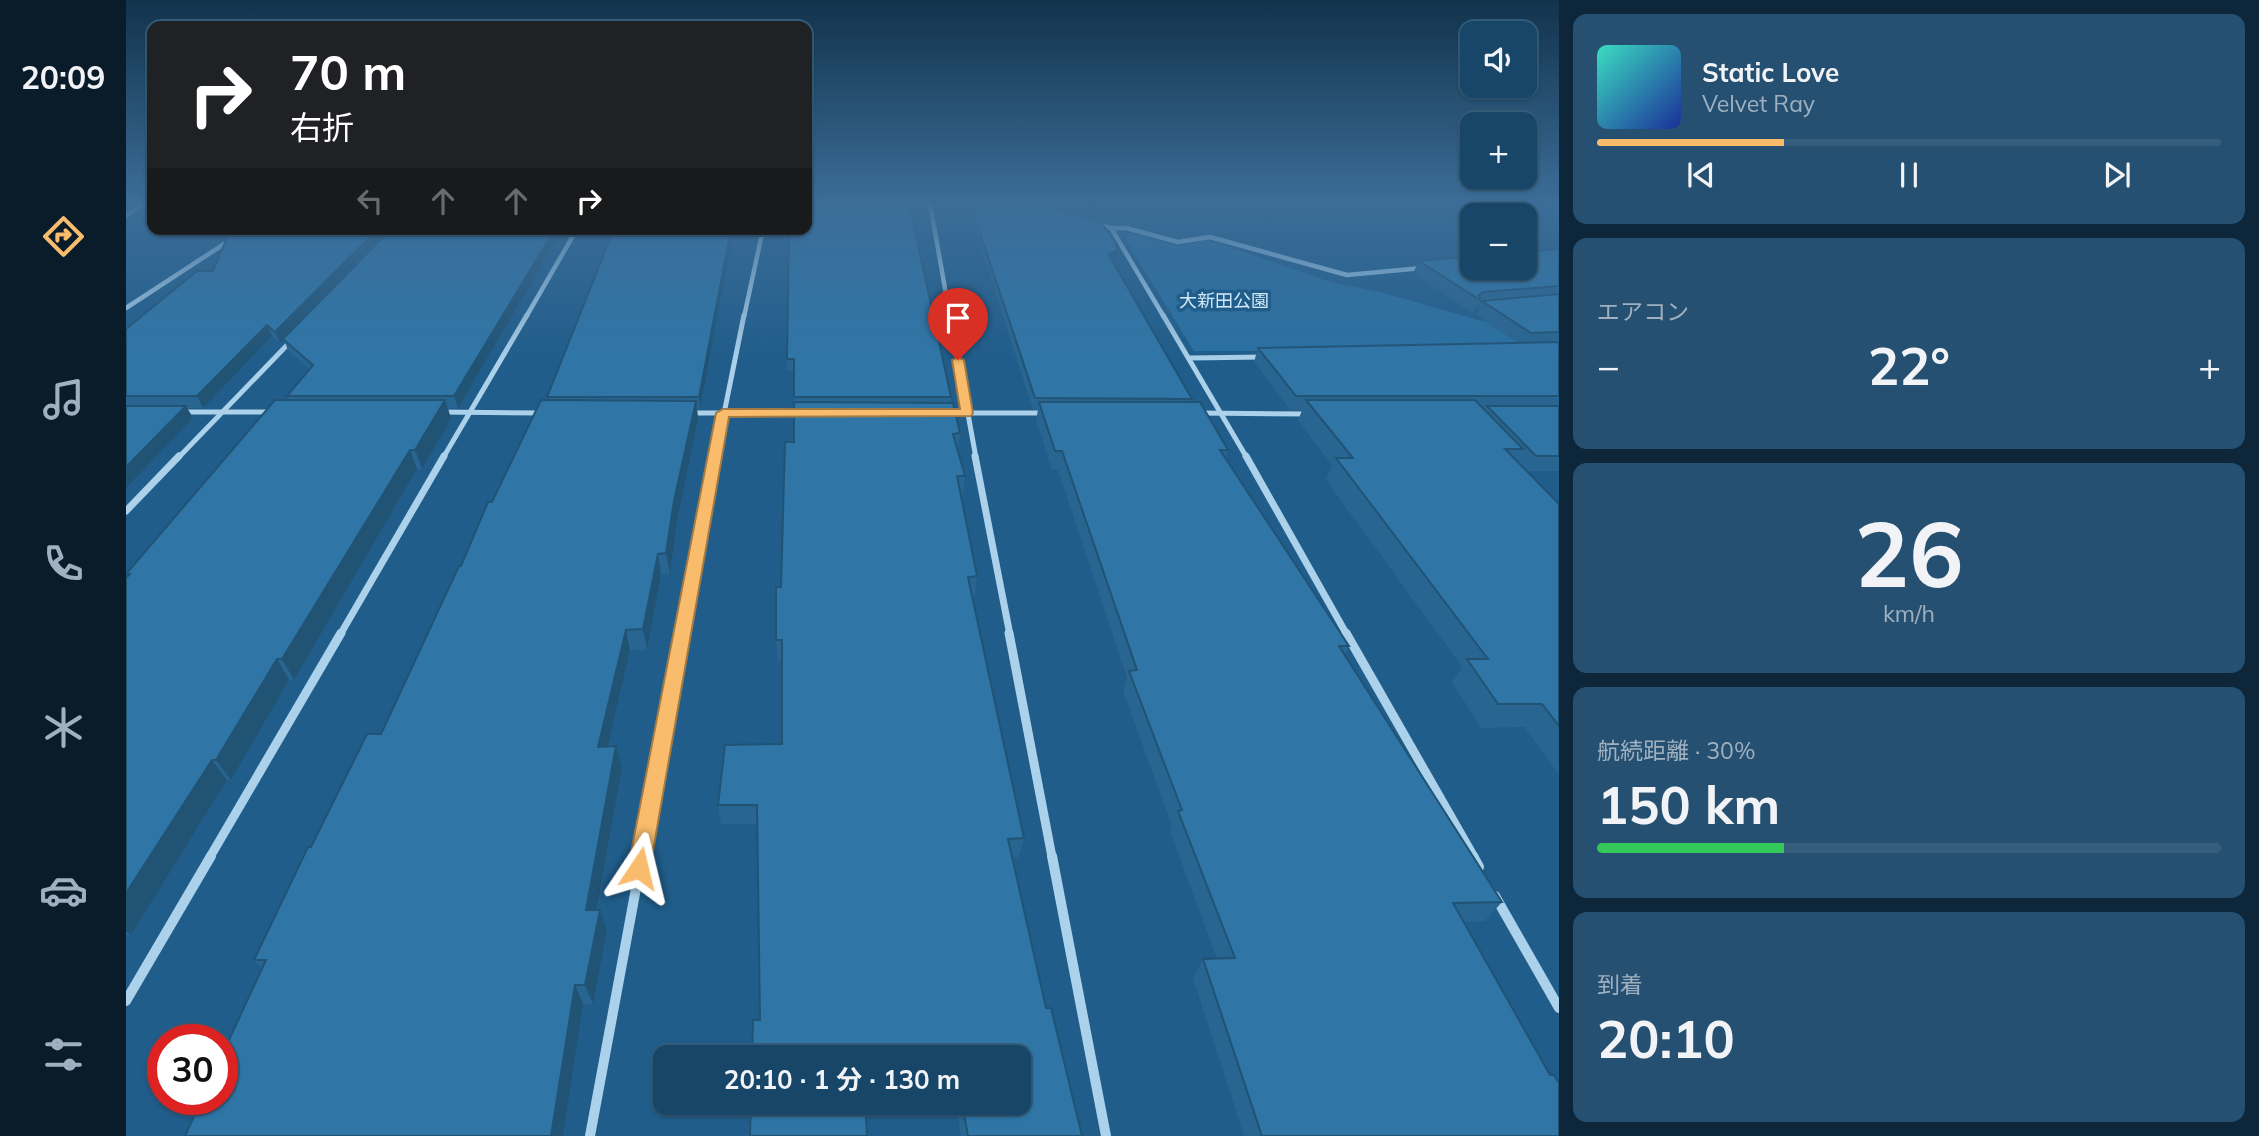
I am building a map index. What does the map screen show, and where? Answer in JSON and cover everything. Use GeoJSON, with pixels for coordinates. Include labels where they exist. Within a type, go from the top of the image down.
{"type":"FeatureCollection","features":[{"type":"Feature","properties":{"kind":"street"},"geometry":{"type":"LineString","coordinates":[[126,308],[206,256]]}},
{"type":"Feature","properties":{"kind":"street"},"geometry":{"type":"LineString","coordinates":[[126,1001],[561,256]]}},
{"type":"Feature","properties":{"kind":"street"},"geometry":{"type":"LineString","coordinates":[[590,1136],[723,413],[757,256]]}},
{"type":"Feature","properties":{"kind":"street"},"geometry":{"type":"LineString","coordinates":[[939,256],[1106,1136]]}},
{"type":"Feature","properties":{"kind":"street"},"geometry":{"type":"LineString","coordinates":[[1128,256],[1222,414],[1483,874]]}},
{"type":"Feature","properties":{"kind":"street"},"geometry":{"type":"LineString","coordinates":[[1279,256],[1347,275],[1430,267]]}},
{"type":"Feature","properties":{"kind":"street"},"geometry":{"type":"LineString","coordinates":[[126,512],[296,335]]}},
{"type":"Feature","properties":{"kind":"street"},"geometry":{"type":"LineString","coordinates":[[1189,358],[1272,357]]}},
{"type":"Feature","properties":{"kind":"street"},"geometry":{"type":"LineString","coordinates":[[167,412],[278,412]]}},
{"type":"Feature","properties":{"kind":"street"},"geometry":{"type":"LineString","coordinates":[[428,412],[549,413]]}},
{"type":"Feature","properties":{"kind":"street"},"geometry":{"type":"LineString","coordinates":[[683,413],[804,413]]}},
{"type":"Feature","properties":{"kind":"street"},"geometry":{"type":"LineString","coordinates":[[940,413],[1048,413]]}},
{"type":"Feature","properties":{"kind":"street"},"geometry":{"type":"LineString","coordinates":[[1195,414],[1317,414]]}},
{"type":"Feature","properties":{"kind":"street"},"geometry":{"type":"LineString","coordinates":[[1490,886],[1559,1008]]}},
{"type":"Feature","properties":{"kind":"green space","name":"大新田公園"},"geometry":{"type":"Polygon","coordinates":[[[1135,256],[1255,256],[1331,282],[1384,293],[1559,343],[1559,351],[1194,351],[1135,256]]]}},
{"type":"Feature","properties":{"kind":"building"},"geometry":{"type":"Polygon","coordinates":[[[219,256],[351,256],[275,332],[267,325],[197,396],[126,396],[126,329],[197,271],[213,271],[219,256]]]}},
{"type":"Feature","properties":{"kind":"building"},"geometry":{"type":"Polygon","coordinates":[[[364,256],[539,256],[454,396],[287,396],[313,365],[283,339],[364,256]]]}},
{"type":"Feature","properties":{"kind":"building"},"geometry":{"type":"Polygon","coordinates":[[[603,256],[726,256],[699,397],[547,397],[603,256]]]}},
{"type":"Feature","properties":{"kind":"building"},"geometry":{"type":"Polygon","coordinates":[[[789,256],[920,256],[951,397],[794,397],[794,359],[787,359],[789,256]]]}},
{"type":"Feature","properties":{"kind":"building"},"geometry":{"type":"Polygon","coordinates":[[[988,256],[1110,256],[1192,399],[1035,398],[988,256]]]}},
{"type":"Feature","properties":{"kind":"building"},"geometry":{"type":"Polygon","coordinates":[[[1537,256],[1559,256],[1559,286],[1483,292],[1479,295],[1480,300],[1419,261],[1460,257],[1460,280],[1537,280],[1537,256]]]}},
{"type":"Feature","properties":{"kind":"building"},"geometry":{"type":"Polygon","coordinates":[[[1559,294],[1559,332],[1531,333],[1482,301],[1559,294]]]}},
{"type":"Feature","properties":{"kind":"building"},"geometry":{"type":"Polygon","coordinates":[[[1559,342],[1559,396],[1296,396],[1258,348],[1559,342]]]}},
{"type":"Feature","properties":{"kind":"building"},"geometry":{"type":"Polygon","coordinates":[[[275,400],[445,400],[415,450],[410,450],[282,659],[277,659],[216,760],[212,760],[126,893],[126,578],[130,574],[126,574],[275,400]]]}},
{"type":"Feature","properties":{"kind":"building"},"geometry":{"type":"Polygon","coordinates":[[[541,400],[696,401],[674,501],[666,553],[658,554],[643,629],[626,630],[598,747],[616,746],[586,910],[600,910],[585,985],[575,985],[551,1136],[185,1136],[195,1115],[238,1115],[236,1024],[266,960],[254,960],[308,847],[311,847],[367,734],[381,734],[461,566],[488,502],[492,502],[541,400]]]}},
{"type":"Feature","properties":{"kind":"building"},"geometry":{"type":"Polygon","coordinates":[[[1306,400],[1475,400],[1523,449],[1505,449],[1559,504],[1559,726],[1542,704],[1498,704],[1467,659],[1488,659],[1336,458],[1353,458],[1306,400]]]}},
{"type":"Feature","properties":{"kind":"building"},"geometry":{"type":"Polygon","coordinates":[[[794,402],[953,403],[960,433],[953,434],[965,476],[957,476],[977,576],[968,577],[1024,838],[1008,839],[1046,1008],[1051,1008],[1082,1136],[968,1136],[964,1115],[1031,1115],[1031,1045],[752,1045],[753,1020],[760,1020],[757,805],[718,805],[725,745],[782,744],[782,640],[776,640],[776,587],[781,587],[785,442],[794,442],[794,402]]]}},
{"type":"Feature","properties":{"kind":"building"},"geometry":{"type":"Polygon","coordinates":[[[1039,402],[1200,402],[1228,450],[1220,450],[1349,646],[1339,646],[1502,902],[1453,903],[1550,1075],[1554,1075],[1559,1083],[1559,1136],[1262,1136],[1203,959],[1235,958],[1178,811],[1182,810],[1129,671],[1137,670],[1062,451],[1055,451],[1039,402]]]}},
{"type":"Feature","properties":{"kind":"building"},"geometry":{"type":"Polygon","coordinates":[[[126,406],[186,406],[126,467],[126,406]]]}},
{"type":"Feature","properties":{"kind":"building"},"geometry":{"type":"Polygon","coordinates":[[[1487,406],[1559,406],[1559,456],[1536,456],[1487,406]]]}},
{"type":"Feature","properties":{"kind":"building"},"geometry":{"type":"Polygon","coordinates":[[[751,1115],[866,1115],[867,1136],[750,1136],[751,1115]]]}},
{"type":"Feature","properties":{"kind":"route"},"geometry":{"type":"LineString","coordinates":[[639,868],[723,413],[967,413],[958,360]]}}]}
